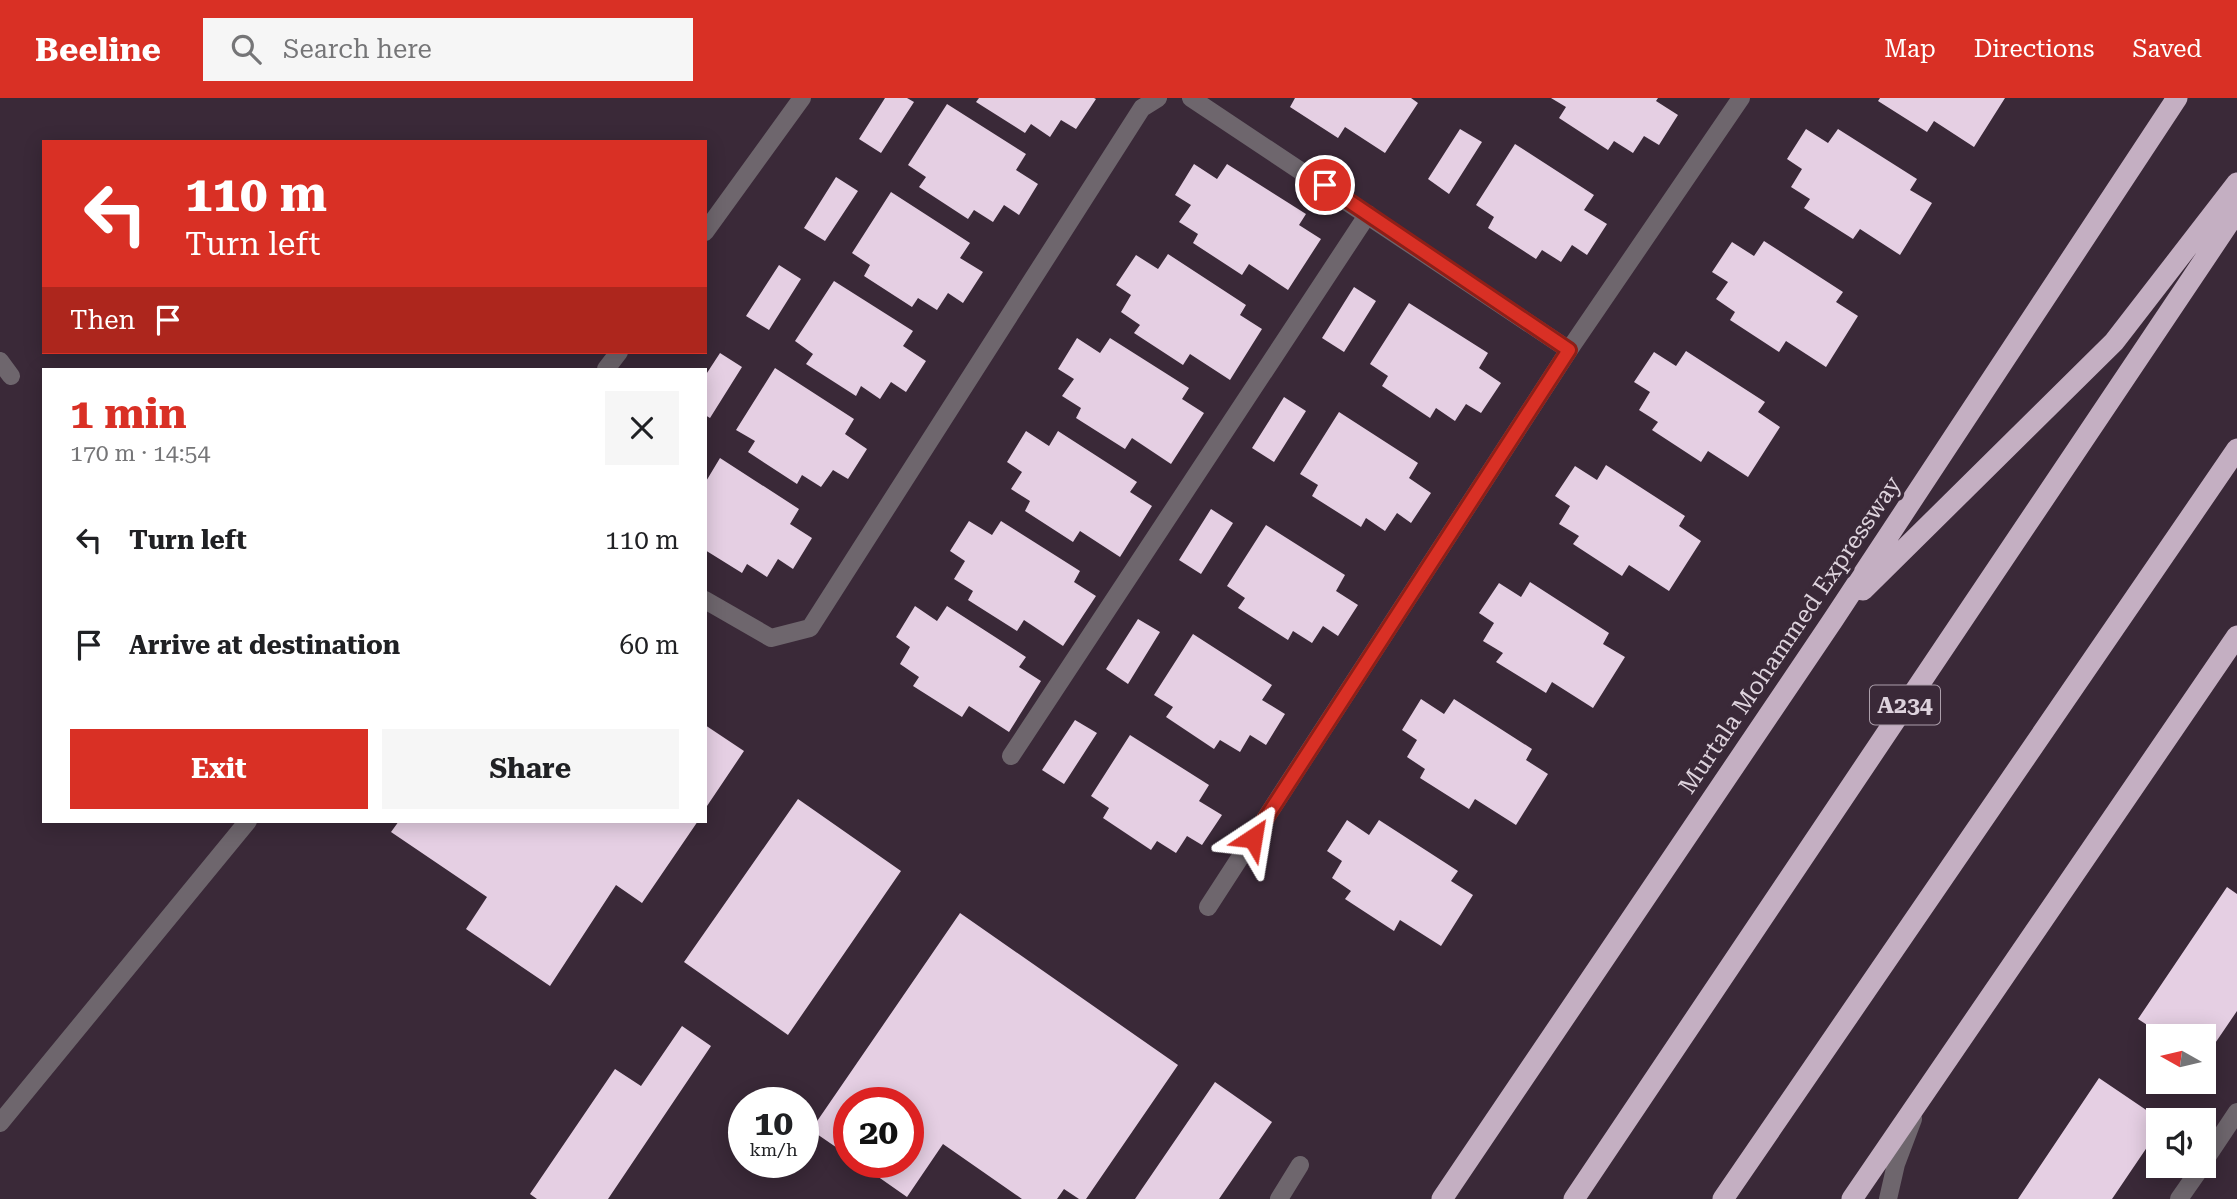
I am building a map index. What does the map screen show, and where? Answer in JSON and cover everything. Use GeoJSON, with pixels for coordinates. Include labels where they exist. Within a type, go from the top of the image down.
{"type":"FeatureCollection","features":[{"type":"Feature","properties":{"kind":"highway","name":"Murtala Mohammed Expressway"},"geometry":{"type":"LineString","coordinates":[[1442,1199],[1833,620],[2177,98]]}},
{"type":"Feature","properties":{"kind":"highway"},"geometry":{"type":"LineString","coordinates":[[1833,620],[2114,342],[2237,183]]}},
{"type":"Feature","properties":{"kind":"highway","name":"A234"},"geometry":{"type":"LineString","coordinates":[[1574,1199],[2237,211]]}},
{"type":"Feature","properties":{"kind":"highway"},"geometry":{"type":"LineString","coordinates":[[1723,1199],[2237,449]]}},
{"type":"Feature","properties":{"kind":"highway"},"geometry":{"type":"LineString","coordinates":[[1852,1199],[2237,636]]}},
{"type":"Feature","properties":{"kind":"street"},"geometry":{"type":"LineString","coordinates":[[707,229],[802,98]]}},
{"type":"Feature","properties":{"kind":"street"},"geometry":{"type":"LineString","coordinates":[[707,601],[771,638],[810,628],[1142,108],[1158,98]]}},
{"type":"Feature","properties":{"kind":"street"},"geometry":{"type":"LineString","coordinates":[[1194,98],[1569,350]]}},
{"type":"Feature","properties":{"kind":"street"},"geometry":{"type":"LineString","coordinates":[[1208,907],[1569,350],[1741,98]]}},
{"type":"Feature","properties":{"kind":"street"},"geometry":{"type":"LineString","coordinates":[[1011,756],[1368,214]]}},
{"type":"Feature","properties":{"kind":"street"},"geometry":{"type":"LineString","coordinates":[[607,368],[617,354]]}},
{"type":"Feature","properties":{"kind":"street"},"geometry":{"type":"LineString","coordinates":[[0,361],[11,376]]}},
{"type":"Feature","properties":{"kind":"street"},"geometry":{"type":"LineString","coordinates":[[0,1123],[246,823]]}},
{"type":"Feature","properties":{"kind":"street"},"geometry":{"type":"LineString","coordinates":[[1888,1199],[1896,1164],[1924,1091]]}},
{"type":"Feature","properties":{"kind":"street"},"geometry":{"type":"LineString","coordinates":[[2216,1143],[2237,1112]]}},
{"type":"Feature","properties":{"kind":"street"},"geometry":{"type":"LineString","coordinates":[[1279,1199],[1300,1165]]}},
{"type":"Feature","properties":{"kind":"street"},"geometry":{"type":"LineString","coordinates":[[2179,1199],[2193,1178]]}},
{"type":"Feature","properties":{"kind":"building"},"geometry":{"type":"Polygon","coordinates":[[[885,98],[907,98],[914,102],[881,153],[859,139],[885,98]]]}},
{"type":"Feature","properties":{"kind":"building"},"geometry":{"type":"Polygon","coordinates":[[[979,98],[1096,99],[1076,129],[1061,120],[1050,137],[1031,124],[1025,133],[976,102],[979,98]]]}},
{"type":"Feature","properties":{"kind":"building"},"geometry":{"type":"Polygon","coordinates":[[[1295,98],[1411,98],[1418,103],[1385,153],[1345,127],[1338,138],[1290,107],[1295,98]]]}},
{"type":"Feature","properties":{"kind":"building"},"geometry":{"type":"Polygon","coordinates":[[[1551,98],[1658,98],[1656,101],[1678,115],[1659,145],[1644,136],[1633,153],[1614,141],[1608,150],[1559,118],[1566,107],[1551,98]]]}},
{"type":"Feature","properties":{"kind":"building"},"geometry":{"type":"Polygon","coordinates":[[[1880,98],[2005,98],[1974,147],[1934,121],[1927,132],[1878,101],[1880,98]]]}},
{"type":"Feature","properties":{"kind":"building"},"geometry":{"type":"Polygon","coordinates":[[[947,104],[1026,154],[1016,170],[1038,184],[1019,215],[1004,205],[993,222],[974,210],[968,219],[919,187],[926,177],[908,165],[947,104]]]}},
{"type":"Feature","properties":{"kind":"building"},"geometry":{"type":"Polygon","coordinates":[[[1460,129],[1482,142],[1449,194],[1428,179],[1460,129]]]}},
{"type":"Feature","properties":{"kind":"building"},"geometry":{"type":"Polygon","coordinates":[[[1806,129],[1828,143],[1838,129],[1917,179],[1910,190],[1932,203],[1900,255],[1860,229],[1853,239],[1804,208],[1810,199],[1791,187],[1802,169],[1787,159],[1806,129]]]}},
{"type":"Feature","properties":{"kind":"building"},"geometry":{"type":"Polygon","coordinates":[[[1515,144],[1594,195],[1584,210],[1607,224],[1587,255],[1572,245],[1561,262],[1542,250],[1536,259],[1488,228],[1494,217],[1476,205],[1515,144]]]}},
{"type":"Feature","properties":{"kind":"building"},"geometry":{"type":"Polygon","coordinates":[[[1194,164],[1217,179],[1227,164],[1306,214],[1299,225],[1321,239],[1288,290],[1249,264],[1242,275],[1193,243],[1198,234],[1179,222],[1191,205],[1175,195],[1194,164]]]}},
{"type":"Feature","properties":{"kind":"building"},"geometry":{"type":"Polygon","coordinates":[[[836,177],[858,191],[825,241],[804,228],[836,177]]]}},
{"type":"Feature","properties":{"kind":"building"},"geometry":{"type":"Polygon","coordinates":[[[891,192],[970,243],[960,258],[983,272],[963,303],[948,293],[937,310],[918,298],[912,307],[864,276],[870,265],[852,253],[891,192]]]}},
{"type":"Feature","properties":{"kind":"building"},"geometry":{"type":"Polygon","coordinates":[[[1764,241],[1843,292],[1836,302],[1858,316],[1826,367],[1786,341],[1779,352],[1730,320],[1735,312],[1716,299],[1728,282],[1712,272],[1732,242],[1754,256],[1764,241]]]}},
{"type":"Feature","properties":{"kind":"building"},"geometry":{"type":"Polygon","coordinates":[[[1168,254],[1246,305],[1240,315],[1262,329],[1230,380],[1190,354],[1183,365],[1134,333],[1140,325],[1121,312],[1131,295],[1116,285],[1136,255],[1158,269],[1168,254]]]}},
{"type":"Feature","properties":{"kind":"building"},"geometry":{"type":"Polygon","coordinates":[[[779,265],[801,279],[769,330],[746,316],[779,265]]]}},
{"type":"Feature","properties":{"kind":"building"},"geometry":{"type":"Polygon","coordinates":[[[834,281],[913,331],[903,346],[926,361],[906,392],[891,382],[880,399],[861,386],[856,396],[806,364],[813,354],[795,341],[834,281]]]}},
{"type":"Feature","properties":{"kind":"building"},"geometry":{"type":"Polygon","coordinates":[[[1354,287],[1376,301],[1344,352],[1322,338],[1354,287]]]}},
{"type":"Feature","properties":{"kind":"building"},"geometry":{"type":"Polygon","coordinates":[[[1409,303],[1488,353],[1479,368],[1501,383],[1481,413],[1466,404],[1455,421],[1436,408],[1430,418],[1382,386],[1388,376],[1370,364],[1409,303]]]}},
{"type":"Feature","properties":{"kind":"building"},"geometry":{"type":"Polygon","coordinates":[[[1077,338],[1100,353],[1110,338],[1189,388],[1182,399],[1204,413],[1171,464],[1132,438],[1125,449],[1076,418],[1081,408],[1062,396],[1074,379],[1058,369],[1077,338]]]}},
{"type":"Feature","properties":{"kind":"building"},"geometry":{"type":"Polygon","coordinates":[[[1686,351],[1765,402],[1758,412],[1780,427],[1748,477],[1708,451],[1701,462],[1652,430],[1658,422],[1639,410],[1650,392],[1634,382],[1654,352],[1676,366],[1686,351]]]}},
{"type":"Feature","properties":{"kind":"building"},"geometry":{"type":"Polygon","coordinates":[[[720,353],[742,367],[710,418],[707,416],[707,373],[720,353]]]}},
{"type":"Feature","properties":{"kind":"building"},"geometry":{"type":"Polygon","coordinates":[[[775,368],[854,419],[845,434],[867,449],[848,479],[833,470],[821,487],[802,475],[797,484],[748,452],[755,441],[736,430],[775,368]]]}},
{"type":"Feature","properties":{"kind":"building"},"geometry":{"type":"Polygon","coordinates":[[[1284,397],[1306,411],[1274,462],[1252,448],[1284,397]]]}},
{"type":"Feature","properties":{"kind":"building"},"geometry":{"type":"Polygon","coordinates":[[[1339,412],[1418,463],[1409,478],[1431,493],[1411,523],[1397,513],[1385,531],[1366,518],[1361,527],[1312,496],[1318,485],[1300,474],[1339,412]]]}},
{"type":"Feature","properties":{"kind":"building"},"geometry":{"type":"Polygon","coordinates":[[[1026,431],[1049,446],[1058,431],[1137,482],[1130,492],[1152,506],[1120,557],[1080,531],[1073,542],[1025,511],[1030,501],[1011,489],[1022,472],[1007,462],[1026,431]]]}},
{"type":"Feature","properties":{"kind":"building"},"geometry":{"type":"Polygon","coordinates":[[[720,458],[799,509],[790,524],[812,538],[793,569],[778,559],[767,577],[747,564],[742,573],[707,551],[707,480],[720,458]]]}},
{"type":"Feature","properties":{"kind":"building"},"geometry":{"type":"Polygon","coordinates":[[[1606,465],[1685,516],[1679,526],[1701,541],[1669,591],[1629,565],[1622,576],[1573,544],[1579,536],[1559,524],[1570,506],[1555,496],[1575,466],[1597,480],[1606,465]]]}},
{"type":"Feature","properties":{"kind":"building"},"geometry":{"type":"Polygon","coordinates":[[[1211,509],[1233,523],[1201,574],[1179,560],[1211,509]]]}},
{"type":"Feature","properties":{"kind":"building"},"geometry":{"type":"Polygon","coordinates":[[[969,521],[992,535],[1001,521],[1080,571],[1074,582],[1096,596],[1063,646],[1024,620],[1017,631],[968,600],[973,591],[954,579],[965,561],[950,551],[969,521]]]}},
{"type":"Feature","properties":{"kind":"building"},"geometry":{"type":"Polygon","coordinates":[[[1266,525],[1345,575],[1336,591],[1358,605],[1338,636],[1323,626],[1312,643],[1293,631],[1288,640],[1238,608],[1245,598],[1227,586],[1266,525]]]}},
{"type":"Feature","properties":{"kind":"building"},"geometry":{"type":"Polygon","coordinates":[[[1530,582],[1609,633],[1603,644],[1625,657],[1593,708],[1552,682],[1546,693],[1496,662],[1503,653],[1483,641],[1494,623],[1479,613],[1499,583],[1521,597],[1530,582]]]}},
{"type":"Feature","properties":{"kind":"building"},"geometry":{"type":"Polygon","coordinates":[[[915,606],[937,621],[947,606],[1026,657],[1019,667],[1041,681],[1009,732],[969,706],[962,717],[913,686],[919,677],[900,664],[910,647],[896,637],[915,606]]]}},
{"type":"Feature","properties":{"kind":"building"},"geometry":{"type":"Polygon","coordinates":[[[1138,619],[1160,632],[1128,684],[1106,669],[1138,619]]]}},
{"type":"Feature","properties":{"kind":"building"},"geometry":{"type":"Polygon","coordinates":[[[1193,634],[1272,685],[1262,700],[1285,714],[1266,745],[1250,735],[1240,752],[1220,740],[1214,749],[1166,717],[1173,707],[1154,695],[1193,634]]]}},
{"type":"Feature","properties":{"kind":"building"},"geometry":{"type":"Polygon","coordinates":[[[1421,699],[1444,714],[1454,699],[1532,749],[1526,760],[1548,774],[1516,825],[1475,799],[1469,809],[1420,778],[1425,769],[1407,757],[1417,740],[1402,730],[1421,699]]]}},
{"type":"Feature","properties":{"kind":"building"},"geometry":{"type":"Polygon","coordinates":[[[1075,720],[1097,733],[1064,784],[1042,770],[1075,720]]]}},
{"type":"Feature","properties":{"kind":"building"},"geometry":{"type":"Polygon","coordinates":[[[707,726],[744,751],[707,806],[707,726]]]}},
{"type":"Feature","properties":{"kind":"building"},"geometry":{"type":"Polygon","coordinates":[[[1130,735],[1209,785],[1199,801],[1222,815],[1202,845],[1187,836],[1176,853],[1157,841],[1151,850],[1103,818],[1109,808],[1091,796],[1130,735]]]}},
{"type":"Feature","properties":{"kind":"building"},"geometry":{"type":"Polygon","coordinates":[[[798,799],[901,871],[788,1035],[684,962],[798,799]]]}},
{"type":"Feature","properties":{"kind":"building"},"geometry":{"type":"Polygon","coordinates":[[[1347,820],[1369,835],[1379,820],[1458,871],[1451,881],[1473,895],[1441,946],[1400,920],[1394,931],[1345,899],[1351,891],[1332,878],[1342,861],[1327,851],[1347,820]]]}},
{"type":"Feature","properties":{"kind":"building"},"geometry":{"type":"Polygon","coordinates":[[[398,823],[697,823],[642,903],[616,885],[550,986],[466,929],[487,897],[391,832],[398,823]]]}},
{"type":"Feature","properties":{"kind":"building"},"geometry":{"type":"Polygon","coordinates":[[[2227,887],[2237,894],[2237,1011],[2216,1042],[2216,1024],[2146,1024],[2138,1019],[2227,887]]]}},
{"type":"Feature","properties":{"kind":"building"},"geometry":{"type":"Polygon","coordinates":[[[960,913],[1178,1065],[1086,1199],[1079,1199],[1064,1189],[1057,1199],[1022,1199],[943,1144],[924,1172],[924,1087],[841,1087],[960,913]]]}},
{"type":"Feature","properties":{"kind":"building"},"geometry":{"type":"Polygon","coordinates":[[[682,1026],[711,1046],[608,1199],[537,1199],[530,1194],[615,1069],[641,1086],[682,1026]]]}},
{"type":"Feature","properties":{"kind":"building"},"geometry":{"type":"Polygon","coordinates":[[[2099,1078],[2146,1110],[2146,1149],[2112,1199],[2018,1199],[2099,1078]]]}},
{"type":"Feature","properties":{"kind":"building"},"geometry":{"type":"Polygon","coordinates":[[[1215,1082],[1272,1122],[1219,1199],[1135,1199],[1215,1082]]]}},
{"type":"Feature","properties":{"kind":"building"},"geometry":{"type":"Polygon","coordinates":[[[833,1098],[833,1145],[819,1135],[819,1118],[833,1098]]]}},
{"type":"Feature","properties":{"kind":"building"},"geometry":{"type":"Polygon","coordinates":[[[880,1178],[920,1178],[907,1197],[880,1178]]]}},
{"type":"Feature","properties":{"kind":"route"},"geometry":{"type":"LineString","coordinates":[[1253,838],[1569,350],[1325,185]]}}]}
